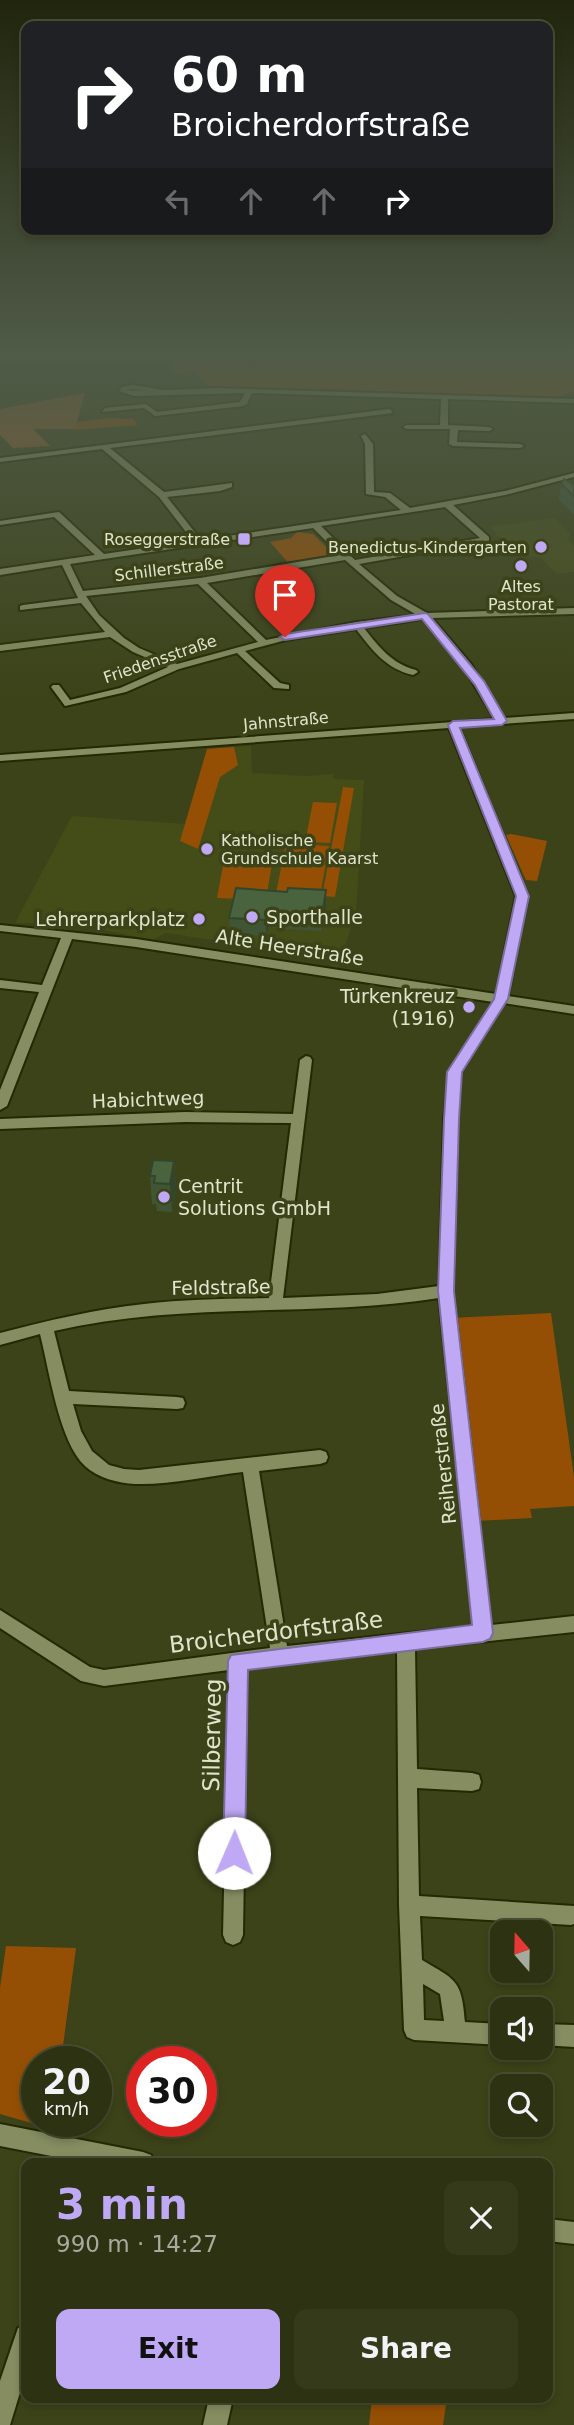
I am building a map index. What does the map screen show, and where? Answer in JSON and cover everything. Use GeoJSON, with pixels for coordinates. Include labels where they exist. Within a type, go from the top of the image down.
{"type":"FeatureCollection","features":[{"type":"Feature","properties":{"kind":"street"},"geometry":{"type":"LineString","coordinates":[[131,469],[162,495],[199,543]]}},
{"type":"Feature","properties":{"kind":"street"},"geometry":{"type":"LineString","coordinates":[[370,469],[370,494],[387,495],[408,511]]}},
{"type":"Feature","properties":{"kind":"street"},"geometry":{"type":"LineString","coordinates":[[0,572],[408,511],[505,493],[574,475]]}},
{"type":"Feature","properties":{"kind":"street"},"geometry":{"type":"LineString","coordinates":[[162,495],[219,489],[229,485]]}},
{"type":"Feature","properties":{"kind":"street","name":"Schillerstraße"},"geometry":{"type":"LineString","coordinates":[[23,608],[80,597],[486,539],[447,504]]}},
{"type":"Feature","properties":{"kind":"street"},"geometry":{"type":"LineString","coordinates":[[0,523],[56,514],[102,557]]}},
{"type":"Feature","properties":{"kind":"street"},"geometry":{"type":"LineString","coordinates":[[315,525],[349,560],[400,603],[425,616],[480,683],[502,721]]}},
{"type":"Feature","properties":{"kind":"street"},"geometry":{"type":"LineString","coordinates":[[65,563],[80,597],[110,634],[154,659],[176,667]]}},
{"type":"Feature","properties":{"kind":"street"},"geometry":{"type":"LineString","coordinates":[[201,581],[263,642]]}},
{"type":"Feature","properties":{"kind":"street","name":"Friedensstraße"},"geometry":{"type":"LineString","coordinates":[[56,687],[68,704],[123,690],[176,667],[263,642],[425,616],[574,611]]}},
{"type":"Feature","properties":{"kind":"street"},"geometry":{"type":"LineString","coordinates":[[357,625],[401,671],[412,672]]}},
{"type":"Feature","properties":{"kind":"street"},"geometry":{"type":"LineString","coordinates":[[0,648],[110,634]]}},
{"type":"Feature","properties":{"kind":"street"},"geometry":{"type":"LineString","coordinates":[[238,649],[278,686],[286,687]]}},
{"type":"Feature","properties":{"kind":"street","name":"Jahnstraße"},"geometry":{"type":"LineString","coordinates":[[0,758],[574,716]]}},
{"type":"Feature","properties":{"kind":"street","name":"Reiherstraße"},"geometry":{"type":"LineString","coordinates":[[453,725],[521,887],[522,903],[501,999],[455,1072],[446,1291],[483,1633]]}},
{"type":"Feature","properties":{"kind":"street","name":"Alte Heerstraße"},"geometry":{"type":"LineString","coordinates":[[0,928],[68,934],[574,1010]]}},
{"type":"Feature","properties":{"kind":"street"},"geometry":{"type":"LineString","coordinates":[[0,1106],[68,934]]}},
{"type":"Feature","properties":{"kind":"street"},"geometry":{"type":"LineString","coordinates":[[0,984],[45,989]]}},
{"type":"Feature","properties":{"kind":"street"},"geometry":{"type":"LineString","coordinates":[[275,1305],[306,1060]]}},
{"type":"Feature","properties":{"kind":"street","name":"Habichtweg"},"geometry":{"type":"LineString","coordinates":[[0,1124],[185,1117],[298,1119]]}},
{"type":"Feature","properties":{"kind":"street","name":"Feldstraße"},"geometry":{"type":"LineString","coordinates":[[0,1339],[46,1327],[147,1309],[372,1301],[446,1291]]}},
{"type":"Feature","properties":{"kind":"street"},"geometry":{"type":"LineString","coordinates":[[46,1327],[76,1440],[84,1455],[92,1462],[117,1475],[139,1477],[320,1457]]}},
{"type":"Feature","properties":{"kind":"street"},"geometry":{"type":"LineString","coordinates":[[65,1397],[177,1403]]}},
{"type":"Feature","properties":{"kind":"street"},"geometry":{"type":"LineString","coordinates":[[250,1466],[280,1655]]}},
{"type":"Feature","properties":{"kind":"street","name":"Broicherdorfstraße"},"geometry":{"type":"LineString","coordinates":[[0,1618],[79,1671],[95,1677],[574,1624]]}},
{"type":"Feature","properties":{"kind":"street"},"geometry":{"type":"LineString","coordinates":[[406,1642],[409,1905],[414,2030],[490,2033]]}},
{"type":"Feature","properties":{"kind":"street","name":"Silberweg"},"geometry":{"type":"LineString","coordinates":[[233,1935],[238,1661]]}},
{"type":"Feature","properties":{"kind":"street"},"geometry":{"type":"LineString","coordinates":[[407,1778],[472,1782]]}},
{"type":"Feature","properties":{"kind":"street"},"geometry":{"type":"LineString","coordinates":[[409,1905],[572,1915]]}},
{"type":"Feature","properties":{"kind":"street"},"geometry":{"type":"LineString","coordinates":[[412,1966],[448,1987],[452,1994],[455,2032]]}},
{"type":"Feature","properties":{"kind":"street"},"geometry":{"type":"LineString","coordinates":[[553,2035],[574,2036]]}},
{"type":"Feature","properties":{"kind":"street"},"geometry":{"type":"LineString","coordinates":[[0,2135],[83,2158]]}},
{"type":"Feature","properties":{"kind":"street"},"geometry":{"type":"LineString","coordinates":[[553,2231],[574,2234]]}},
{"type":"Feature","properties":{"kind":"street"},"geometry":{"type":"LineString","coordinates":[[0,2419],[21,2352]]}},
{"type":"Feature","properties":{"kind":"street"},"geometry":{"type":"LineString","coordinates":[[215,2425],[220,2403]]}},
{"type":"Feature","properties":{"kind":"shaded area","name":"Benedictus-Kindergarten"},"geometry":{"type":"Polygon","coordinates":[[[555,518],[571,536],[567,537],[574,546],[574,572],[557,574],[539,557],[525,557],[516,548],[510,549],[490,527],[555,518]]]}},
{"type":"Feature","properties":{"kind":"shaded area"},"geometry":{"type":"Polygon","coordinates":[[[297,532],[313,534],[336,557],[291,566],[270,542],[291,538],[297,532]]]}},
{"type":"Feature","properties":{"kind":"shaded area","name":"Katholische Grundschule Kaarst"},"geometry":{"type":"Polygon","coordinates":[[[251,746],[252,773],[305,776],[333,774],[334,779],[364,780],[356,913],[338,967],[330,966],[331,961],[282,954],[283,951],[166,933],[153,940],[83,924],[15,923],[72,816],[185,824],[207,749],[251,746]]]}},
{"type":"Feature","properties":{"kind":"shaded area"},"geometry":{"type":"Polygon","coordinates":[[[234,747],[238,765],[220,777],[198,849],[180,841],[207,749],[234,747]]]}},
{"type":"Feature","properties":{"kind":"shaded area"},"geometry":{"type":"Polygon","coordinates":[[[343,787],[354,788],[335,897],[322,896],[343,787]]]}},
{"type":"Feature","properties":{"kind":"shaded area"},"geometry":{"type":"Polygon","coordinates":[[[313,802],[337,803],[330,843],[305,842],[313,802]]]}},
{"type":"Feature","properties":{"kind":"shaded area"},"geometry":{"type":"Polygon","coordinates":[[[506,835],[547,841],[537,881],[526,880],[506,835]]]}},
{"type":"Feature","properties":{"kind":"shaded area"},"geometry":{"type":"Polygon","coordinates":[[[286,843],[329,846],[320,896],[276,893],[286,843]]]}},
{"type":"Feature","properties":{"kind":"shaded area"},"geometry":{"type":"Polygon","coordinates":[[[225,855],[273,857],[266,900],[217,898],[225,855]]]}},
{"type":"Feature","properties":{"kind":"shaded area"},"geometry":{"type":"Polygon","coordinates":[[[551,1313],[574,1477],[574,1506],[530,1509],[532,1518],[475,1521],[452,1318],[551,1313]]]}},
{"type":"Feature","properties":{"kind":"shaded area"},"geometry":{"type":"Polygon","coordinates":[[[6,1946],[76,1948],[63,2046],[21,2046],[21,2120],[0,2114],[0,1988],[6,1946]]]}},
{"type":"Feature","properties":{"kind":"shaded area"},"geometry":{"type":"Polygon","coordinates":[[[371,2403],[446,2403],[443,2425],[369,2425],[371,2403]]]}},
{"type":"Feature","properties":{"kind":"building"},"geometry":{"type":"Polygon","coordinates":[[[564,479],[574,485],[574,496],[561,484],[564,479]]]}},
{"type":"Feature","properties":{"kind":"building"},"geometry":{"type":"Polygon","coordinates":[[[236,888],[287,892],[288,888],[326,890],[322,916],[267,912],[266,920],[229,918],[236,888]]]}},
{"type":"Feature","properties":{"kind":"building"},"geometry":{"type":"Polygon","coordinates":[[[153,1160],[174,1161],[170,1184],[154,1183],[155,1176],[150,1176],[153,1160]]]}},
{"type":"Feature","properties":{"kind":"place","name":"Roseggerstraße"},"geometry":{"type":"Point","coordinates":[244,539]}},
{"type":"Feature","properties":{"kind":"place","name":"Benedictus-Kindergarten"},"geometry":{"type":"Point","coordinates":[541,547]}},
{"type":"Feature","properties":{"kind":"place","name":"Altes Pastorat"},"geometry":{"type":"Point","coordinates":[521,566]}},
{"type":"Feature","properties":{"kind":"place","name":"Katholische Grundschule Kaarst"},"geometry":{"type":"Point","coordinates":[207,849]}},
{"type":"Feature","properties":{"kind":"place","name":"Sporthalle"},"geometry":{"type":"Point","coordinates":[252,917]}},
{"type":"Feature","properties":{"kind":"place","name":"Lehrerparkplatz"},"geometry":{"type":"Point","coordinates":[199,919]}},
{"type":"Feature","properties":{"kind":"place","name":"Türkenkreuz (1916)"},"geometry":{"type":"Point","coordinates":[469,1007]}},
{"type":"Feature","properties":{"kind":"place","name":"Centrit Solutions GmbH"},"geometry":{"type":"Point","coordinates":[164,1197]}},
{"type":"Feature","properties":{"kind":"route"},"geometry":{"type":"LineString","coordinates":[[234,1853],[238,1661],[483,1633],[447,1309],[452,1119],[455,1072],[501,999],[522,903],[521,887],[453,725],[502,721],[480,683],[425,616],[285,637]]}}]}
